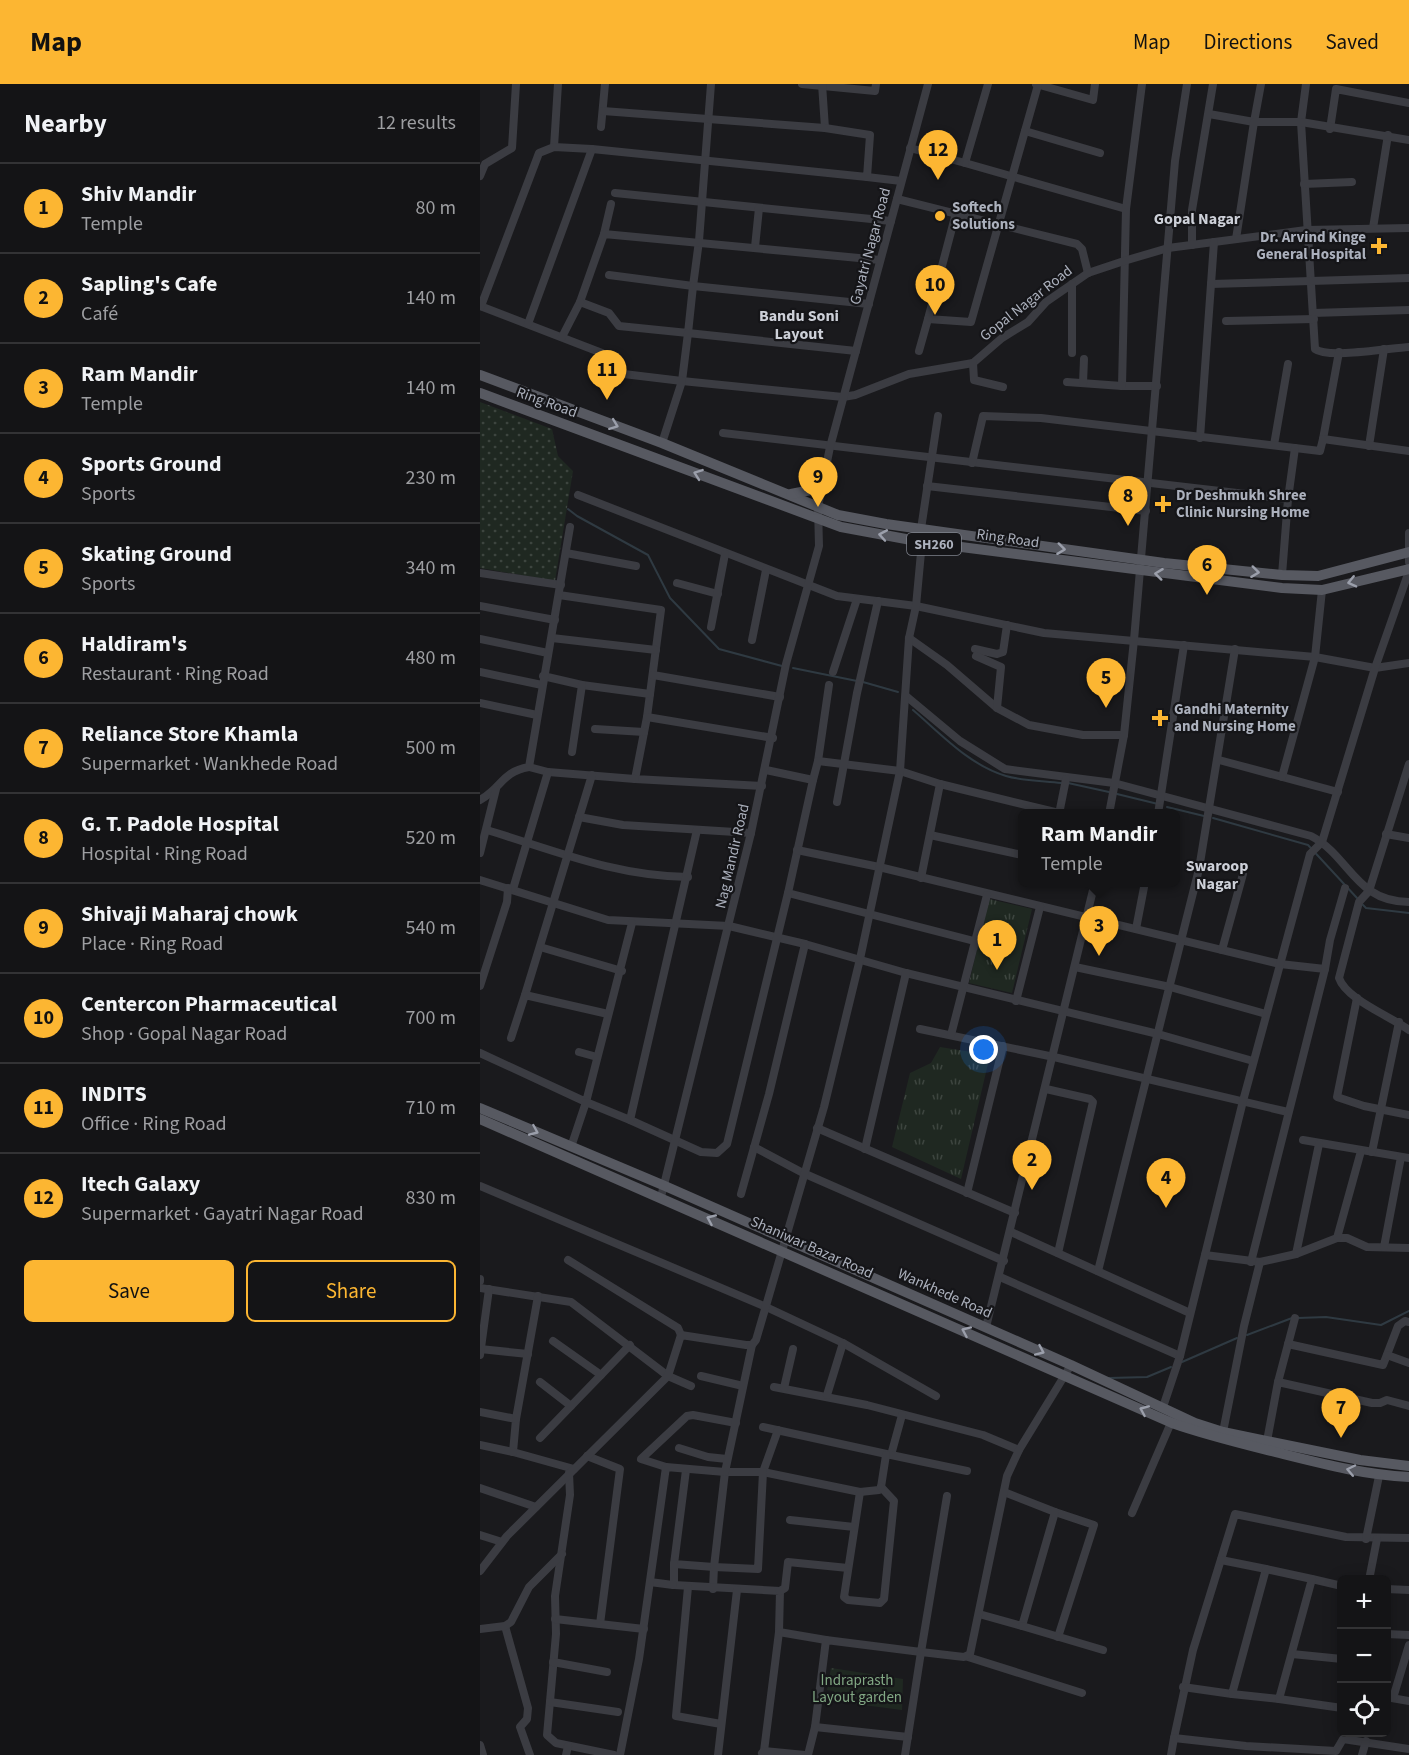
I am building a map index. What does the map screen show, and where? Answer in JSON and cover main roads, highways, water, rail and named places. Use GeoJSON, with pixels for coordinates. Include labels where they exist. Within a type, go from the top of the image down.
{"type":"FeatureCollection","features":[{"type":"Feature","properties":{"kind":"main road","name":"SH260"},"geometry":{"type":"LineString","coordinates":[[480,375],[790,494]]}},
{"type":"Feature","properties":{"kind":"main road","name":"Ring Road"},"geometry":{"type":"LineString","coordinates":[[480,393],[841,527],[922,542],[1138,571],[1322,590],[1409,570]]}},
{"type":"Feature","properties":{"kind":"main road"},"geometry":{"type":"LineString","coordinates":[[790,494],[811,490],[824,477]]}},
{"type":"Feature","properties":{"kind":"main road","name":"Ring Road"},"geometry":{"type":"LineString","coordinates":[[790,494],[838,515],[921,529],[1140,559],[1282,575],[1318,576],[1409,552]]}},
{"type":"Feature","properties":{"kind":"main road","name":"Wankhede Road"},"geometry":{"type":"LineString","coordinates":[[480,1108],[665,1186],[785,1246],[986,1327],[1163,1407],[1173,1417],[1223,1432],[1381,1464],[1409,1466]]}},
{"type":"Feature","properties":{"kind":"main road","name":"Shaniwar Bazar Road"},"geometry":{"type":"LineString","coordinates":[[480,1119],[661,1197],[785,1246],[1065,1375],[1173,1417],[1206,1435],[1379,1476],[1409,1477]]}},
{"type":"Feature","properties":{"kind":"waterway"},"geometry":{"type":"LineString","coordinates":[[568,509],[648,555],[670,598],[719,649],[782,666]]}},
{"type":"Feature","properties":{"kind":"waterway"},"geometry":{"type":"LineString","coordinates":[[793,668],[857,681]]}},
{"type":"Feature","properties":{"kind":"waterway"},"geometry":{"type":"LineString","coordinates":[[863,682],[898,692]]}},
{"type":"Feature","properties":{"kind":"waterway"},"geometry":{"type":"LineString","coordinates":[[913,710],[956,748],[993,771],[1019,779],[1061,783]]}},
{"type":"Feature","properties":{"kind":"waterway"},"geometry":{"type":"LineString","coordinates":[[1068,783],[1109,792]]}},
{"type":"Feature","properties":{"kind":"waterway"},"geometry":{"type":"LineString","coordinates":[[1117,794],[1158,804]]}},
{"type":"Feature","properties":{"kind":"waterway"},"geometry":{"type":"LineString","coordinates":[[1167,807],[1175,809]]}},
{"type":"Feature","properties":{"kind":"waterway"},"geometry":{"type":"LineString","coordinates":[[1180,810],[1204,816]]}},
{"type":"Feature","properties":{"kind":"waterway"},"geometry":{"type":"LineString","coordinates":[[1213,818],[1308,845],[1357,898]]}},
{"type":"Feature","properties":{"kind":"waterway"},"geometry":{"type":"LineString","coordinates":[[1361,903],[1366,908],[1409,913]]}},
{"type":"Feature","properties":{"kind":"waterway"},"geometry":{"type":"LineString","coordinates":[[1298,1318],[1326,1317],[1381,1325],[1409,1311]]}},
{"type":"Feature","properties":{"kind":"waterway"},"geometry":{"type":"LineString","coordinates":[[1247,1335],[1292,1318]]}},
{"type":"Feature","properties":{"kind":"waterway"},"geometry":{"type":"LineString","coordinates":[[1182,1362],[1237,1338]]}},
{"type":"Feature","properties":{"kind":"waterway"},"geometry":{"type":"LineString","coordinates":[[1109,1378],[1147,1377],[1171,1367]]}},
{"type":"Feature","properties":{"kind":"place","name":"Itech Galaxy"},"geometry":{"type":"Point","coordinates":[938,180]}},
{"type":"Feature","properties":{"kind":"place","name":"Softech Solutions"},"geometry":{"type":"Point","coordinates":[940,216]}},
{"type":"Feature","properties":{"kind":"place","name":"Dr. Arvind Kinge General Hospital"},"geometry":{"type":"Point","coordinates":[1379,246]}},
{"type":"Feature","properties":{"kind":"place","name":"Centercon Pharmaceutical"},"geometry":{"type":"Point","coordinates":[935,315]}},
{"type":"Feature","properties":{"kind":"place","name":"INDITS"},"geometry":{"type":"Point","coordinates":[607,400]}},
{"type":"Feature","properties":{"kind":"place","name":"Dr Deshmukh Shree Clinic Nursing Home"},"geometry":{"type":"Point","coordinates":[1163,504]}},
{"type":"Feature","properties":{"kind":"place","name":"Shivaji Maharaj chowk"},"geometry":{"type":"Point","coordinates":[818,507]}},
{"type":"Feature","properties":{"kind":"place","name":"G. T. Padole Hospital"},"geometry":{"type":"Point","coordinates":[1128,526]}},
{"type":"Feature","properties":{"kind":"place","name":"Haldiram's"},"geometry":{"type":"Point","coordinates":[1207,595]}},
{"type":"Feature","properties":{"kind":"place","name":"Skating Ground"},"geometry":{"type":"Point","coordinates":[1106,708]}},
{"type":"Feature","properties":{"kind":"place","name":"Gandhi Maternity and Nursing Home"},"geometry":{"type":"Point","coordinates":[1160,718]}},
{"type":"Feature","properties":{"kind":"place","name":"Ram Mandir"},"geometry":{"type":"Point","coordinates":[1099,956]}},
{"type":"Feature","properties":{"kind":"place","name":"Shiv Mandir"},"geometry":{"type":"Point","coordinates":[997,970]}},
{"type":"Feature","properties":{"kind":"place","name":"Sapling's Cafe"},"geometry":{"type":"Point","coordinates":[1032,1190]}},
{"type":"Feature","properties":{"kind":"place","name":"Sports Ground"},"geometry":{"type":"Point","coordinates":[1166,1208]}},
{"type":"Feature","properties":{"kind":"place","name":"Reliance Store Khamla"},"geometry":{"type":"Point","coordinates":[1341,1438]}},
{"type":"Feature","properties":{"kind":"district","name":"Gopal Nagar"},"geometry":{"type":"Point","coordinates":[1197,218]}},
{"type":"Feature","properties":{"kind":"district","name":"Bandu Soni Layout"},"geometry":{"type":"Point","coordinates":[799,324]}},
{"type":"Feature","properties":{"kind":"district","name":"Swaroop Nagar"},"geometry":{"type":"Point","coordinates":[1217,874]}},
{"type":"Feature","properties":{"kind":"park label","name":"Indraprasth Layout garden"},"geometry":{"type":"Point","coordinates":[857,1688]}}]}
